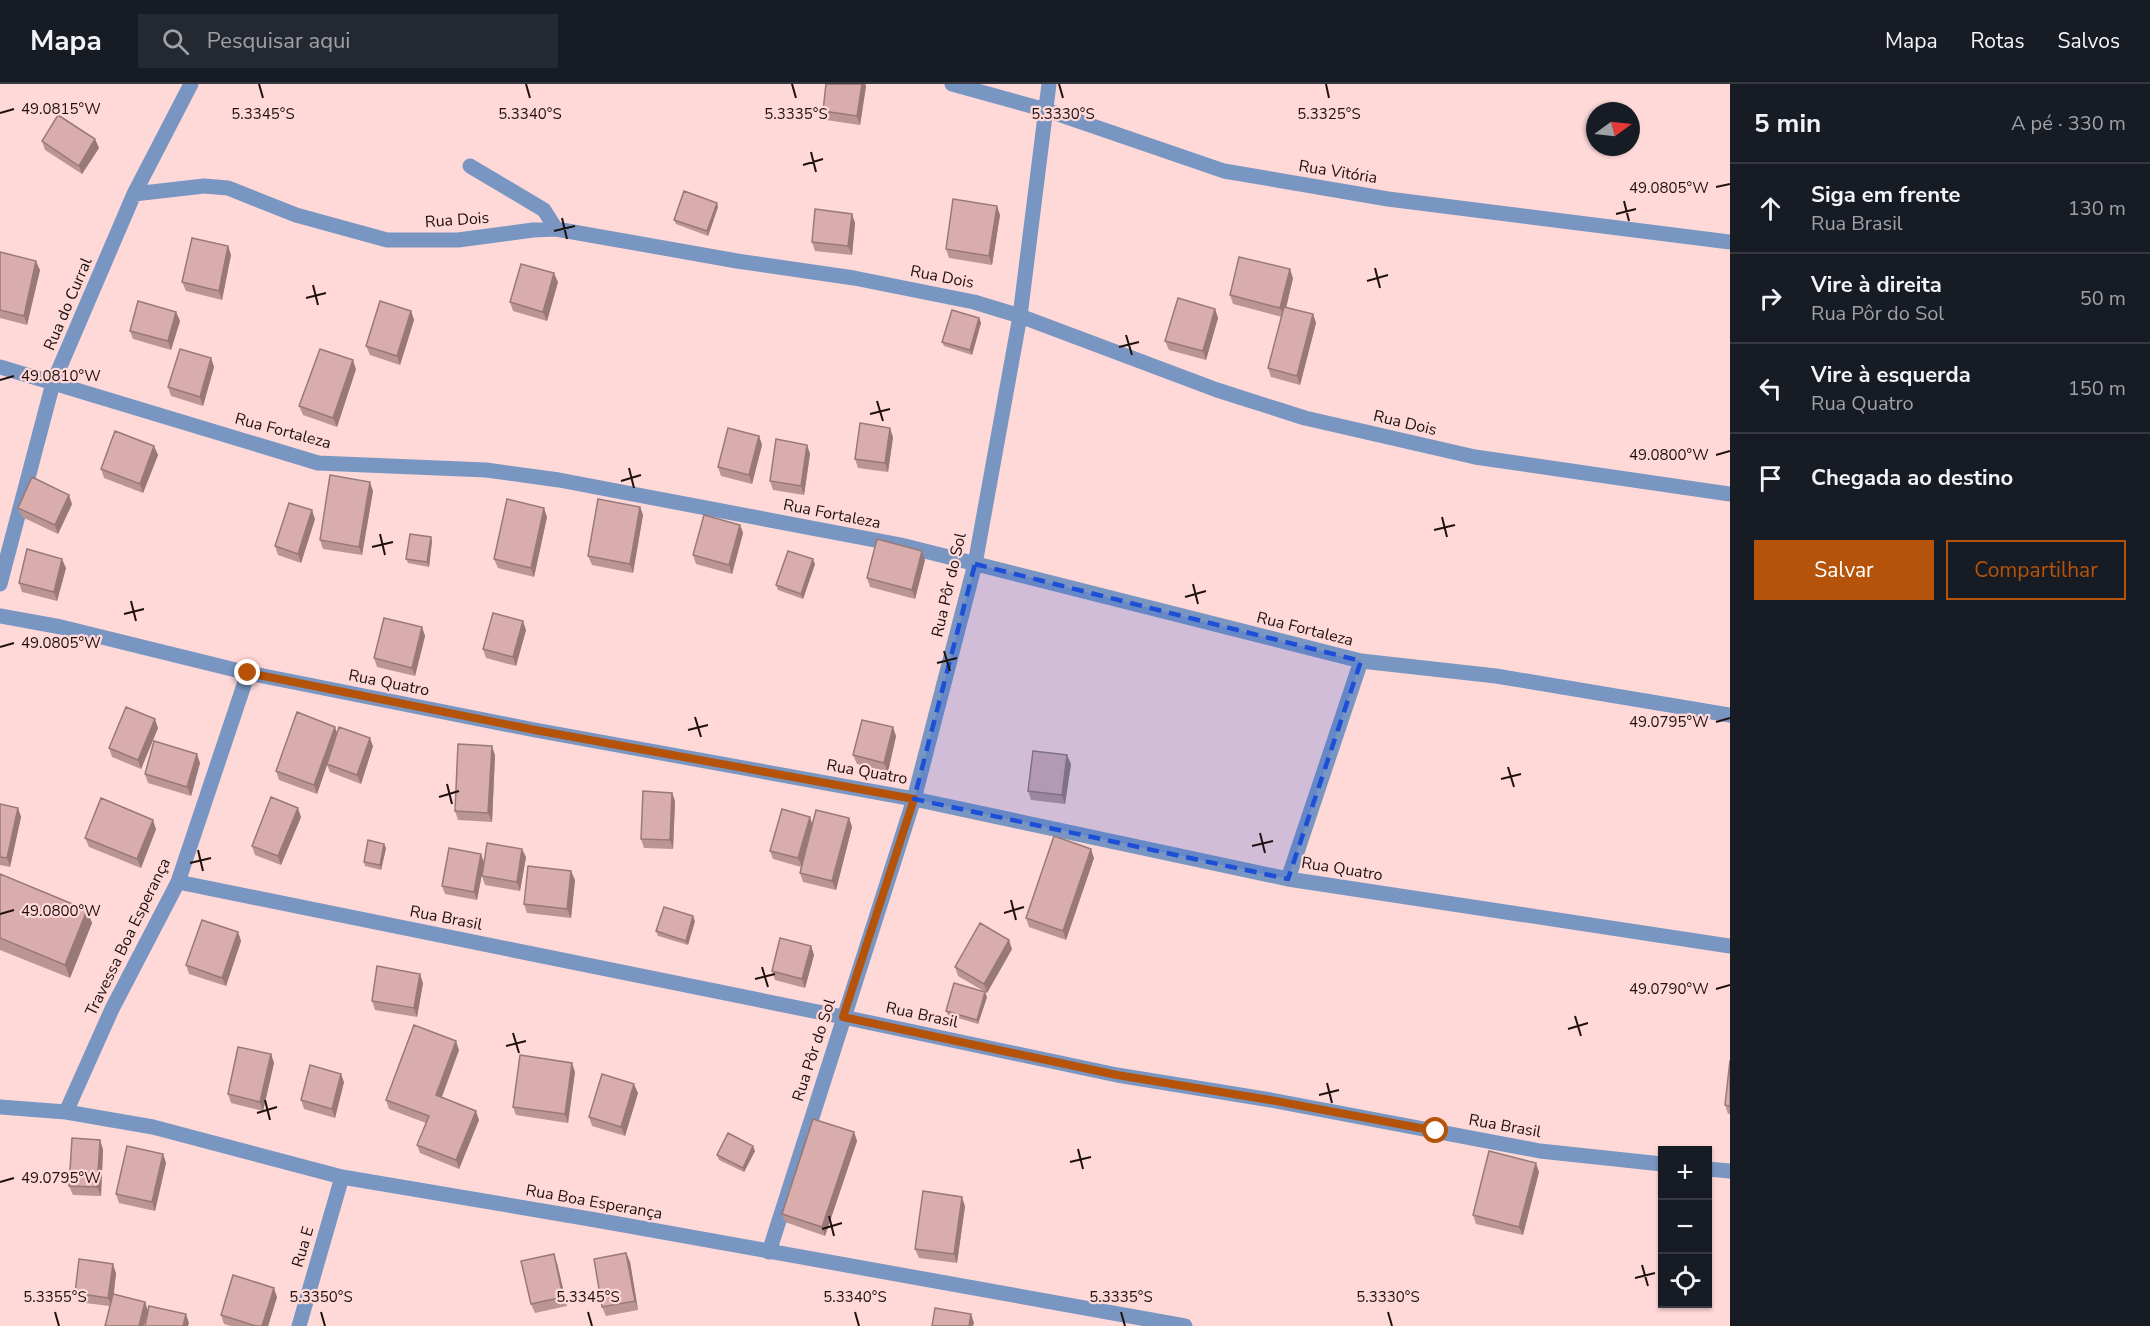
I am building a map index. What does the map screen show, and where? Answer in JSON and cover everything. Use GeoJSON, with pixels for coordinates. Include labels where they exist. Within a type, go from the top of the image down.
{"type":"FeatureCollection","features":[{"type":"Feature","properties":{"kind":"street","name":"Rua do Curral"},"geometry":{"type":"LineString","coordinates":[[0,584],[53,383],[134,194],[191,84]]}},
{"type":"Feature","properties":{"kind":"street","name":"Rua Vitória"},"geometry":{"type":"LineString","coordinates":[[952,84],[1046,110],[1224,171],[1388,199],[1730,242]]}},
{"type":"Feature","properties":{"kind":"street","name":"Rua Pôr do Sol"},"geometry":{"type":"LineString","coordinates":[[769,1252],[914,799],[975,564],[1020,316],[1049,84]]}},
{"type":"Feature","properties":{"kind":"street"},"geometry":{"type":"LineString","coordinates":[[470,166],[544,210],[556,229]]}},
{"type":"Feature","properties":{"kind":"street","name":"Rua Dois"},"geometry":{"type":"LineString","coordinates":[[134,194],[204,186],[228,188],[296,215],[387,240],[458,240],[556,229],[737,261],[855,278],[974,302],[1020,316],[1216,390],[1305,418],[1475,457],[1730,494]]}},
{"type":"Feature","properties":{"kind":"street","name":"Rua Fortaleza"},"geometry":{"type":"LineString","coordinates":[[0,367],[318,463],[486,470],[559,480],[902,545],[1361,661],[1496,676],[1730,715]]}},
{"type":"Feature","properties":{"kind":"street","name":"Rua Quatro"},"geometry":{"type":"LineString","coordinates":[[0,616],[61,627],[248,673],[535,730],[914,799],[1288,879],[1730,946]]}},
{"type":"Feature","properties":{"kind":"street"},"geometry":{"type":"LineString","coordinates":[[1288,879],[1361,661]]}},
{"type":"Feature","properties":{"kind":"street","name":"Travessa Boa Esperança"},"geometry":{"type":"LineString","coordinates":[[66,1112],[112,1009],[178,882],[248,673]]}},
{"type":"Feature","properties":{"kind":"street","name":"Rua Brasil"},"geometry":{"type":"LineString","coordinates":[[178,882],[1117,1075],[1270,1100],[1540,1151],[1658,1164]]}},
{"type":"Feature","properties":{"kind":"street","name":"Rua Boa Esperança"},"geometry":{"type":"LineString","coordinates":[[0,1107],[66,1112],[153,1127],[342,1177],[1185,1326]]}},
{"type":"Feature","properties":{"kind":"street"},"geometry":{"type":"LineString","coordinates":[[1712,1169],[1730,1171]]}},
{"type":"Feature","properties":{"kind":"street","name":"Rua E"},"geometry":{"type":"LineString","coordinates":[[299,1326],[342,1177]]}},
{"type":"Feature","properties":{"kind":"highlighted area"},"geometry":{"type":"Polygon","coordinates":[[[975,564],[1361,661],[1288,879],[914,799],[975,564]]]}},
{"type":"Feature","properties":{"kind":"building"},"geometry":{"type":"Polygon","coordinates":[[[826,84],[862,84],[857,116],[823,111],[826,84]]]}},
{"type":"Feature","properties":{"kind":"building"},"geometry":{"type":"Polygon","coordinates":[[[58,115],[95,139],[79,166],[42,141],[58,115]]]}},
{"type":"Feature","properties":{"kind":"building"},"geometry":{"type":"Polygon","coordinates":[[[684,191],[717,203],[707,231],[674,220],[684,191]]]}},
{"type":"Feature","properties":{"kind":"building"},"geometry":{"type":"Polygon","coordinates":[[[953,199],[997,206],[989,256],[946,249],[953,199]]]}},
{"type":"Feature","properties":{"kind":"building"},"geometry":{"type":"Polygon","coordinates":[[[815,209],[852,214],[848,246],[812,242],[815,209]]]}},
{"type":"Feature","properties":{"kind":"building"},"geometry":{"type":"Polygon","coordinates":[[[192,238],[228,246],[219,291],[182,282],[192,238]]]}},
{"type":"Feature","properties":{"kind":"building"},"geometry":{"type":"Polygon","coordinates":[[[0,252],[36,261],[24,316],[0,310],[0,252]]]}},
{"type":"Feature","properties":{"kind":"building"},"geometry":{"type":"Polygon","coordinates":[[[1239,257],[1290,269],[1280,308],[1230,295],[1239,257]]]}},
{"type":"Feature","properties":{"kind":"building"},"geometry":{"type":"Polygon","coordinates":[[[521,264],[554,273],[543,312],[510,302],[521,264]]]}},
{"type":"Feature","properties":{"kind":"building"},"geometry":{"type":"Polygon","coordinates":[[[1178,298],[1215,309],[1203,351],[1165,341],[1178,298]]]}},
{"type":"Feature","properties":{"kind":"building"},"geometry":{"type":"Polygon","coordinates":[[[138,301],[176,312],[168,341],[130,331],[138,301]]]}},
{"type":"Feature","properties":{"kind":"building"},"geometry":{"type":"Polygon","coordinates":[[[380,301],[411,311],[397,356],[366,346],[380,301]]]}},
{"type":"Feature","properties":{"kind":"building"},"geometry":{"type":"Polygon","coordinates":[[[1284,307],[1313,314],[1297,376],[1268,368],[1284,307]]]}},
{"type":"Feature","properties":{"kind":"building"},"geometry":{"type":"Polygon","coordinates":[[[952,310],[979,318],[970,350],[942,342],[952,310]]]}},
{"type":"Feature","properties":{"kind":"building"},"geometry":{"type":"Polygon","coordinates":[[[180,349],[211,358],[200,397],[168,387],[180,349]]]}},
{"type":"Feature","properties":{"kind":"building"},"geometry":{"type":"Polygon","coordinates":[[[320,349],[353,360],[333,418],[299,406],[320,349]]]}},
{"type":"Feature","properties":{"kind":"building"},"geometry":{"type":"Polygon","coordinates":[[[860,423],[890,428],[885,463],[855,459],[860,423]]]}},
{"type":"Feature","properties":{"kind":"building"},"geometry":{"type":"Polygon","coordinates":[[[728,428],[759,436],[749,475],[718,467],[728,428]]]}},
{"type":"Feature","properties":{"kind":"building"},"geometry":{"type":"Polygon","coordinates":[[[115,431],[154,446],[140,484],[101,469],[115,431]]]}},
{"type":"Feature","properties":{"kind":"building"},"geometry":{"type":"Polygon","coordinates":[[[776,439],[807,445],[801,486],[770,481],[776,439]]]}},
{"type":"Feature","properties":{"kind":"building"},"geometry":{"type":"Polygon","coordinates":[[[330,475],[370,482],[359,547],[320,540],[330,475]]]}},
{"type":"Feature","properties":{"kind":"building"},"geometry":{"type":"Polygon","coordinates":[[[32,477],[69,495],[55,525],[18,508],[32,477]]]}},
{"type":"Feature","properties":{"kind":"building"},"geometry":{"type":"Polygon","coordinates":[[[507,499],[544,508],[531,568],[494,559],[507,499]]]}},
{"type":"Feature","properties":{"kind":"building"},"geometry":{"type":"Polygon","coordinates":[[[598,499],[640,507],[630,564],[588,556],[598,499]]]}},
{"type":"Feature","properties":{"kind":"building"},"geometry":{"type":"Polygon","coordinates":[[[289,503],[312,510],[298,554],[275,546],[289,503]]]}},
{"type":"Feature","properties":{"kind":"building"},"geometry":{"type":"Polygon","coordinates":[[[704,515],[740,525],[729,565],[693,555],[704,515]]]}},
{"type":"Feature","properties":{"kind":"building"},"geometry":{"type":"Polygon","coordinates":[[[410,534],[431,537],[427,562],[406,559],[410,534]]]}},
{"type":"Feature","properties":{"kind":"building"},"geometry":{"type":"Polygon","coordinates":[[[877,539],[922,551],[912,590],[867,578],[877,539]]]}},
{"type":"Feature","properties":{"kind":"building"},"geometry":{"type":"Polygon","coordinates":[[[27,549],[62,559],[54,592],[19,583],[27,549]]]}},
{"type":"Feature","properties":{"kind":"building"},"geometry":{"type":"Polygon","coordinates":[[[788,551],[813,559],[801,594],[776,585],[788,551]]]}},
{"type":"Feature","properties":{"kind":"building"},"geometry":{"type":"Polygon","coordinates":[[[493,613],[523,621],[513,657],[483,649],[493,613]]]}},
{"type":"Feature","properties":{"kind":"building"},"geometry":{"type":"Polygon","coordinates":[[[384,618],[422,627],[412,668],[374,658],[384,618]]]}},
{"type":"Feature","properties":{"kind":"building"},"geometry":{"type":"Polygon","coordinates":[[[126,707],[155,719],[138,760],[109,748],[126,707]]]}},
{"type":"Feature","properties":{"kind":"building"},"geometry":{"type":"Polygon","coordinates":[[[297,712],[335,727],[314,785],[276,771],[297,712]]]}},
{"type":"Feature","properties":{"kind":"building"},"geometry":{"type":"Polygon","coordinates":[[[862,720],[893,727],[884,763],[853,755],[862,720]]]}},
{"type":"Feature","properties":{"kind":"building"},"geometry":{"type":"Polygon","coordinates":[[[339,727],[370,738],[357,775],[327,764],[339,727]]]}},
{"type":"Feature","properties":{"kind":"building"},"geometry":{"type":"Polygon","coordinates":[[[154,741],[197,754],[187,787],[145,774],[154,741]]]}},
{"type":"Feature","properties":{"kind":"building"},"geometry":{"type":"Polygon","coordinates":[[[458,744],[492,746],[488,813],[455,811],[458,744]]]}},
{"type":"Feature","properties":{"kind":"building"},"geometry":{"type":"Polygon","coordinates":[[[1033,751],[1067,755],[1062,795],[1028,791],[1033,751]]]}},
{"type":"Feature","properties":{"kind":"building"},"geometry":{"type":"Polygon","coordinates":[[[643,791],[672,793],[670,840],[641,839],[643,791]]]}},
{"type":"Feature","properties":{"kind":"building"},"geometry":{"type":"Polygon","coordinates":[[[271,797],[298,808],[278,856],[252,846],[271,797]]]}},
{"type":"Feature","properties":{"kind":"building"},"geometry":{"type":"Polygon","coordinates":[[[101,798],[153,820],[137,859],[85,838],[101,798]]]}},
{"type":"Feature","properties":{"kind":"building"},"geometry":{"type":"Polygon","coordinates":[[[0,804],[18,808],[7,858],[0,857],[0,804]]]}},
{"type":"Feature","properties":{"kind":"building"},"geometry":{"type":"Polygon","coordinates":[[[782,809],[810,817],[798,858],[770,851],[782,809]]]}},
{"type":"Feature","properties":{"kind":"building"},"geometry":{"type":"Polygon","coordinates":[[[816,810],[849,818],[832,881],[800,873],[816,810]]]}},
{"type":"Feature","properties":{"kind":"building"},"geometry":{"type":"Polygon","coordinates":[[[1054,836],[1091,849],[1063,931],[1026,918],[1054,836]]]}},
{"type":"Feature","properties":{"kind":"building"},"geometry":{"type":"Polygon","coordinates":[[[368,840],[384,844],[380,865],[364,862],[368,840]]]}},
{"type":"Feature","properties":{"kind":"building"},"geometry":{"type":"Polygon","coordinates":[[[487,843],[522,849],[517,882],[482,876],[487,843]]]}},
{"type":"Feature","properties":{"kind":"building"},"geometry":{"type":"Polygon","coordinates":[[[449,848],[481,854],[474,892],[442,886],[449,848]]]}},
{"type":"Feature","properties":{"kind":"building"},"geometry":{"type":"Polygon","coordinates":[[[528,866],[571,871],[567,909],[524,904],[528,866]]]}},
{"type":"Feature","properties":{"kind":"building"},"geometry":{"type":"Polygon","coordinates":[[[0,874],[87,910],[65,965],[0,938],[0,874]]]}},
{"type":"Feature","properties":{"kind":"building"},"geometry":{"type":"Polygon","coordinates":[[[664,907],[693,916],[686,941],[656,931],[664,907]]]}},
{"type":"Feature","properties":{"kind":"building"},"geometry":{"type":"Polygon","coordinates":[[[202,920],[238,932],[222,978],[186,965],[202,920]]]}},
{"type":"Feature","properties":{"kind":"building"},"geometry":{"type":"Polygon","coordinates":[[[980,923],[1009,940],[984,984],[955,967],[980,923]]]}},
{"type":"Feature","properties":{"kind":"building"},"geometry":{"type":"Polygon","coordinates":[[[780,938],[811,946],[802,979],[772,971],[780,938]]]}},
{"type":"Feature","properties":{"kind":"building"},"geometry":{"type":"Polygon","coordinates":[[[377,966],[420,974],[414,1008],[372,1001],[377,966]]]}},
{"type":"Feature","properties":{"kind":"building"},"geometry":{"type":"Polygon","coordinates":[[[954,983],[985,992],[977,1020],[946,1011],[954,983]]]}},
{"type":"Feature","properties":{"kind":"building"},"geometry":{"type":"Polygon","coordinates":[[[414,1025],[456,1041],[436,1095],[476,1111],[456,1160],[417,1145],[429,1116],[386,1100],[414,1025]]]}},
{"type":"Feature","properties":{"kind":"building"},"geometry":{"type":"Polygon","coordinates":[[[238,1047],[271,1054],[260,1102],[228,1094],[238,1047]]]}},
{"type":"Feature","properties":{"kind":"building"},"geometry":{"type":"Polygon","coordinates":[[[520,1055],[572,1063],[565,1114],[513,1107],[520,1055]]]}},
{"type":"Feature","properties":{"kind":"building"},"geometry":{"type":"Polygon","coordinates":[[[1730,1060],[1730,1106],[1725,1105],[1730,1060]]]}},
{"type":"Feature","properties":{"kind":"building"},"geometry":{"type":"Polygon","coordinates":[[[310,1065],[341,1074],[332,1109],[301,1100],[310,1065]]]}},
{"type":"Feature","properties":{"kind":"building"},"geometry":{"type":"Polygon","coordinates":[[[602,1074],[634,1084],[621,1127],[589,1117],[602,1074]]]}},
{"type":"Feature","properties":{"kind":"building"},"geometry":{"type":"Polygon","coordinates":[[[813,1119],[854,1132],[822,1227],[782,1214],[813,1119]]]}},
{"type":"Feature","properties":{"kind":"building"},"geometry":{"type":"Polygon","coordinates":[[[728,1133],[753,1146],[743,1168],[717,1155],[728,1133]]]}},
{"type":"Feature","properties":{"kind":"building"},"geometry":{"type":"Polygon","coordinates":[[[72,1138],[100,1140],[97,1187],[69,1186],[72,1138]]]}},
{"type":"Feature","properties":{"kind":"building"},"geometry":{"type":"Polygon","coordinates":[[[127,1146],[163,1154],[152,1202],[116,1194],[127,1146]]]}},
{"type":"Feature","properties":{"kind":"building"},"geometry":{"type":"Polygon","coordinates":[[[1489,1151],[1536,1163],[1519,1227],[1473,1215],[1489,1151]]]}},
{"type":"Feature","properties":{"kind":"building"},"geometry":{"type":"Polygon","coordinates":[[[923,1191],[962,1197],[954,1254],[915,1249],[923,1191]]]}},
{"type":"Feature","properties":{"kind":"building"},"geometry":{"type":"Polygon","coordinates":[[[626,1253],[635,1301],[602,1307],[594,1259],[626,1253]]]}},
{"type":"Feature","properties":{"kind":"building"},"geometry":{"type":"Polygon","coordinates":[[[554,1254],[563,1297],[531,1304],[521,1261],[554,1254]]]}},
{"type":"Feature","properties":{"kind":"building"},"geometry":{"type":"Polygon","coordinates":[[[79,1259],[113,1264],[108,1298],[75,1293],[79,1259]]]}},
{"type":"Feature","properties":{"kind":"building"},"geometry":{"type":"Polygon","coordinates":[[[233,1275],[274,1288],[262,1326],[221,1315],[233,1275]]]}},
{"type":"Feature","properties":{"kind":"building"},"geometry":{"type":"Polygon","coordinates":[[[113,1294],[145,1302],[139,1326],[105,1326],[113,1294]]]}},
{"type":"Feature","properties":{"kind":"building"},"geometry":{"type":"Polygon","coordinates":[[[149,1306],[186,1314],[183,1326],[145,1326],[149,1306]]]}},
{"type":"Feature","properties":{"kind":"building"},"geometry":{"type":"Polygon","coordinates":[[[935,1308],[971,1314],[969,1326],[932,1326],[935,1308]]]}},
{"type":"Feature","properties":{"kind":"route"},"geometry":{"type":"LineString","coordinates":[[248,673],[535,730],[914,799],[843,1017],[1117,1075],[1270,1100],[1436,1131]]}}]}
